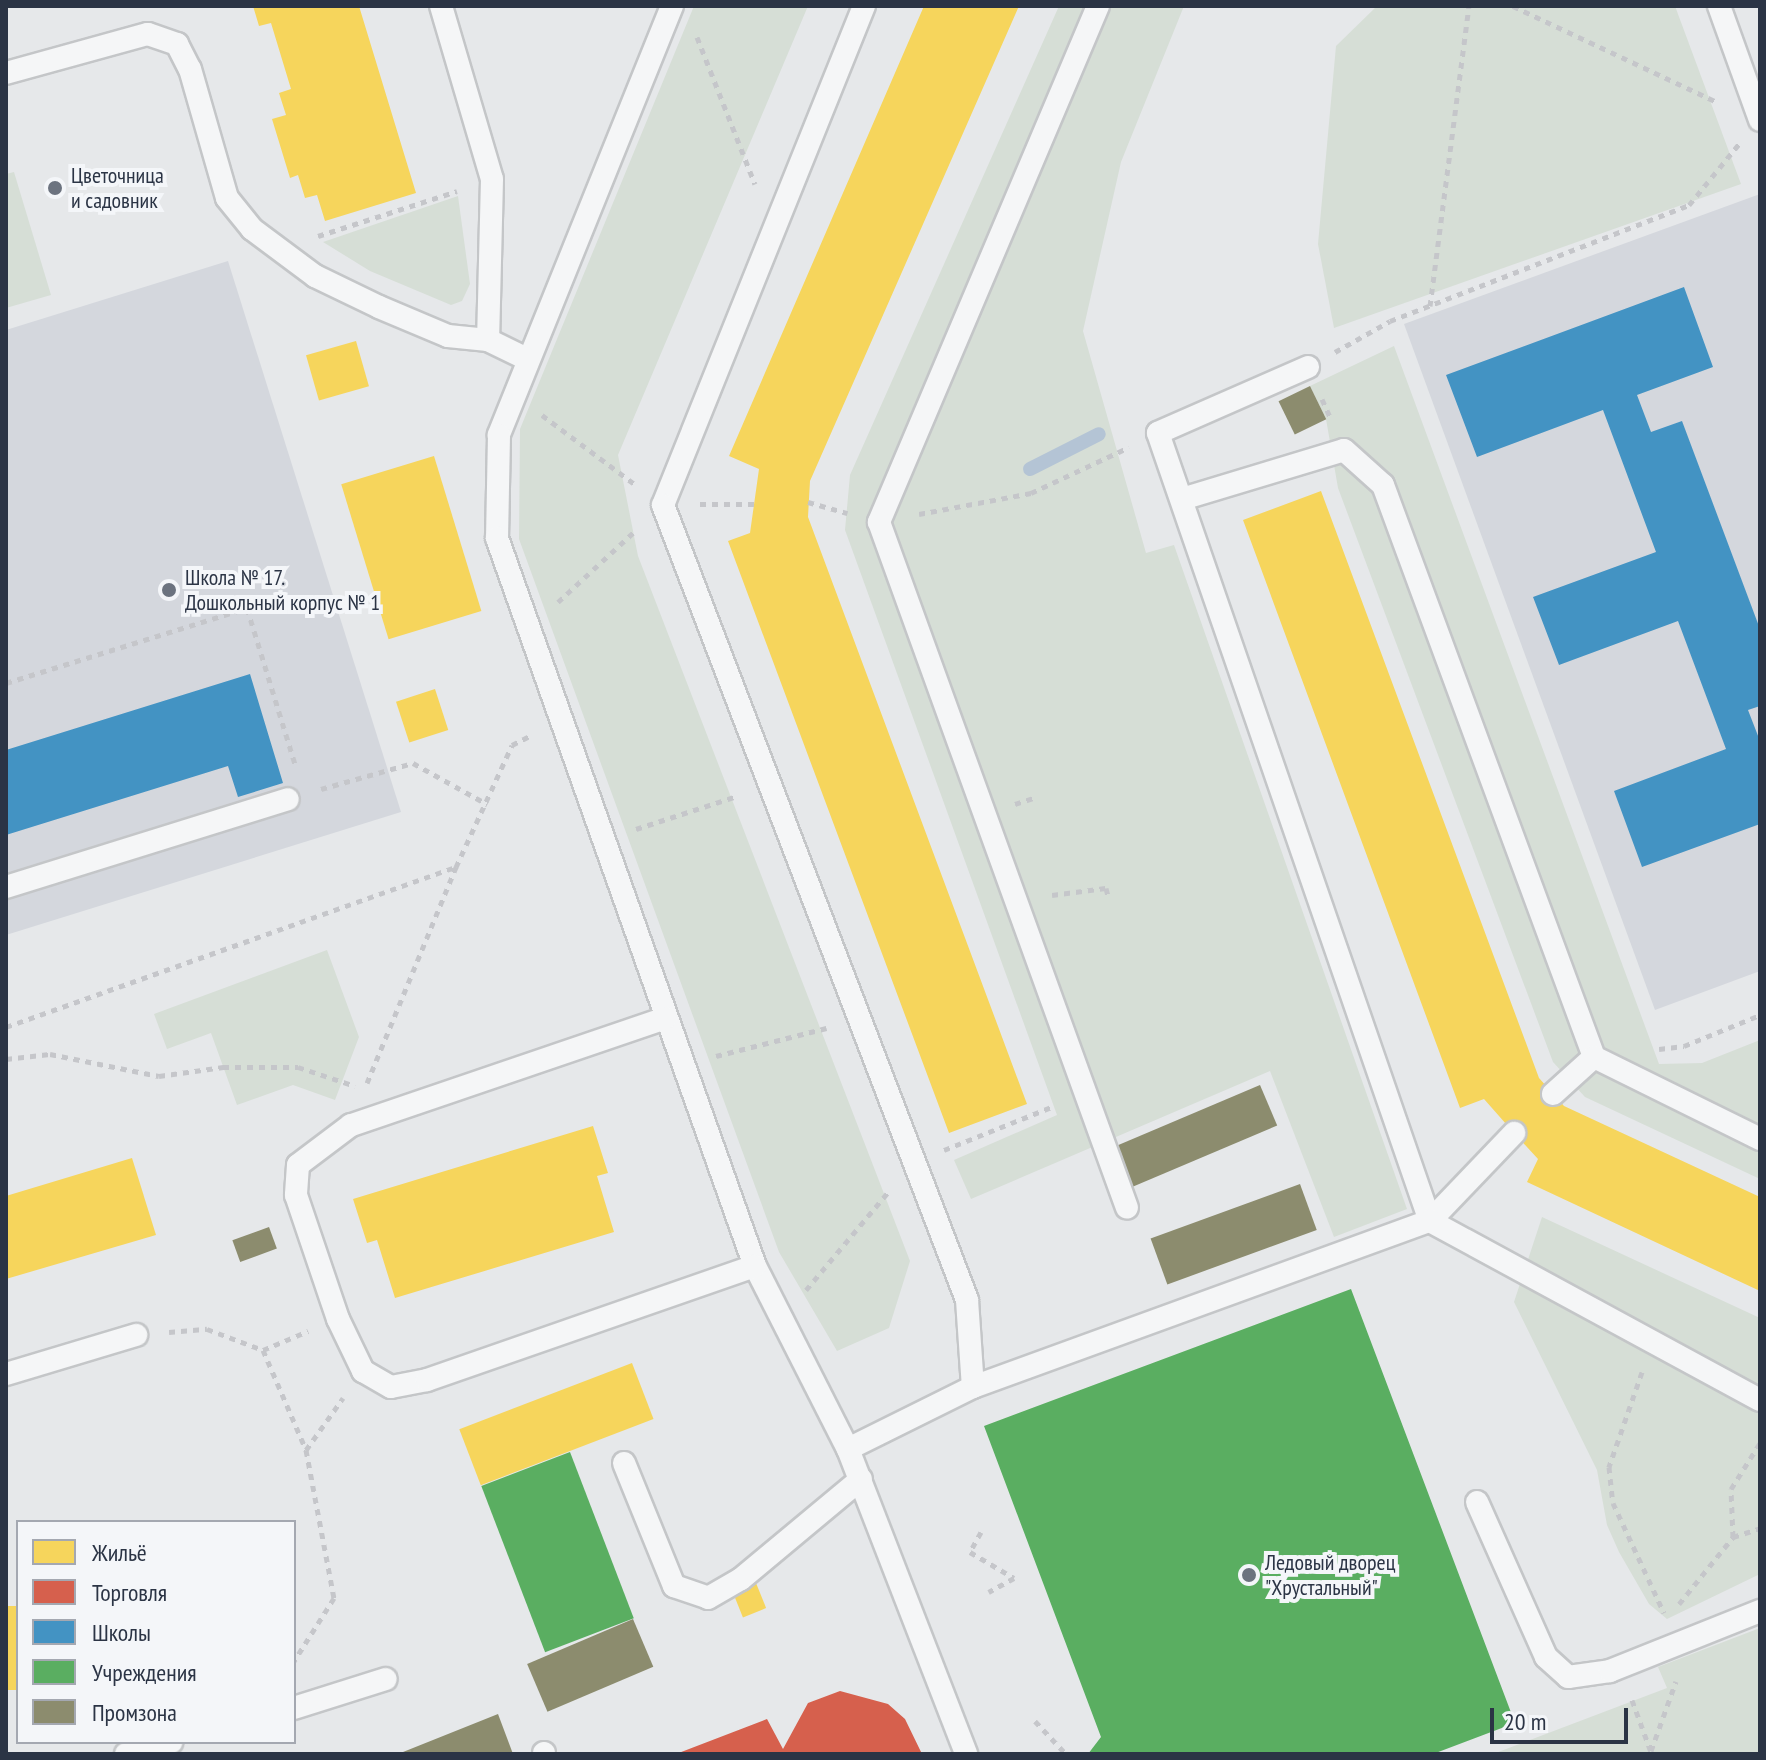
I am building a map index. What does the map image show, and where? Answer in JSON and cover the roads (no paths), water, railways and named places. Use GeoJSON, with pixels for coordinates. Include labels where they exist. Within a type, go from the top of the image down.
{"type":"FeatureCollection","features":[{"type":"Feature","properties":{"kind":"lane"},"geometry":{"type":"LineString","coordinates":[[441,6],[492,179],[488,340]]}},
{"type":"Feature","properties":{"kind":"lane"},"geometry":{"type":"LineString","coordinates":[[672,6],[527,359],[499,435],[497,538],[755,1266],[861,1479],[966,1754]]}},
{"type":"Feature","properties":{"kind":"lane"},"geometry":{"type":"LineString","coordinates":[[864,6],[663,505],[912,1163],[967,1300],[973,1387]]}},
{"type":"Feature","properties":{"kind":"lane"},"geometry":{"type":"LineString","coordinates":[[1098,6],[879,522],[1127,1208]]}},
{"type":"Feature","properties":{"kind":"lane"},"geometry":{"type":"LineString","coordinates":[[1719,6],[1759,121]]}},
{"type":"Feature","properties":{"kind":"lane"},"geometry":{"type":"LineString","coordinates":[[6,73],[148,34],[177,44],[190,69],[227,198],[276,249],[315,276],[379,307],[448,336],[488,340],[527,359]]}},
{"type":"Feature","properties":{"kind":"lane"},"geometry":{"type":"LineString","coordinates":[[1308,367],[1158,433],[1430,1221],[1760,1400]]}},
{"type":"Feature","properties":{"kind":"lane"},"geometry":{"type":"LineString","coordinates":[[1182,499],[1344,450],[1383,485],[1594,1057],[1760,1139]]}},
{"type":"Feature","properties":{"kind":"lane"},"geometry":{"type":"LineString","coordinates":[[6,887],[296,796]]}},
{"type":"Feature","properties":{"kind":"lane"},"geometry":{"type":"LineString","coordinates":[[666,1018],[351,1125],[298,1165],[296,1195],[338,1319],[363,1371],[391,1387],[427,1380],[755,1266]]}},
{"type":"Feature","properties":{"kind":"lane"},"geometry":{"type":"LineString","coordinates":[[1553,1094],[1594,1057]]}},
{"type":"Feature","properties":{"kind":"lane"},"geometry":{"type":"LineString","coordinates":[[848,1449],[973,1387],[1430,1221],[1514,1133]]}},
{"type":"Feature","properties":{"kind":"lane"},"geometry":{"type":"LineString","coordinates":[[6,1374],[136,1335]]}},
{"type":"Feature","properties":{"kind":"lane"},"geometry":{"type":"LineString","coordinates":[[624,1463],[674,1586],[708,1598],[741,1579],[861,1479]]}},
{"type":"Feature","properties":{"kind":"lane"},"geometry":{"type":"LineString","coordinates":[[1477,1502],[1546,1657],[1568,1677],[1610,1671],[1760,1611]]}},
{"type":"Feature","properties":{"kind":"lane"},"geometry":{"type":"LineString","coordinates":[[296,1707],[386,1679]]}},
{"type":"Feature","properties":{"kind":"lane"},"geometry":{"type":"LineString","coordinates":[[126,1754],[164,1744]]}},
{"type":"Feature","properties":{"kind":"waterway"},"geometry":{"type":"LineString","coordinates":[[1030,469],[1099,434]]}},
{"type":"Feature","properties":{"kind":"place","name":"Цветочница и садовник"},"geometry":{"type":"Point","coordinates":[55,188]}},
{"type":"Feature","properties":{"kind":"place","name":"Школа № 17. Дошкольный корпус № 1"},"geometry":{"type":"Point","coordinates":[169,590]}},
{"type":"Feature","properties":{"kind":"place","name":"Ледовый дворец \"Хрустальный\""},"geometry":{"type":"Point","coordinates":[1249,1575]}}]}
